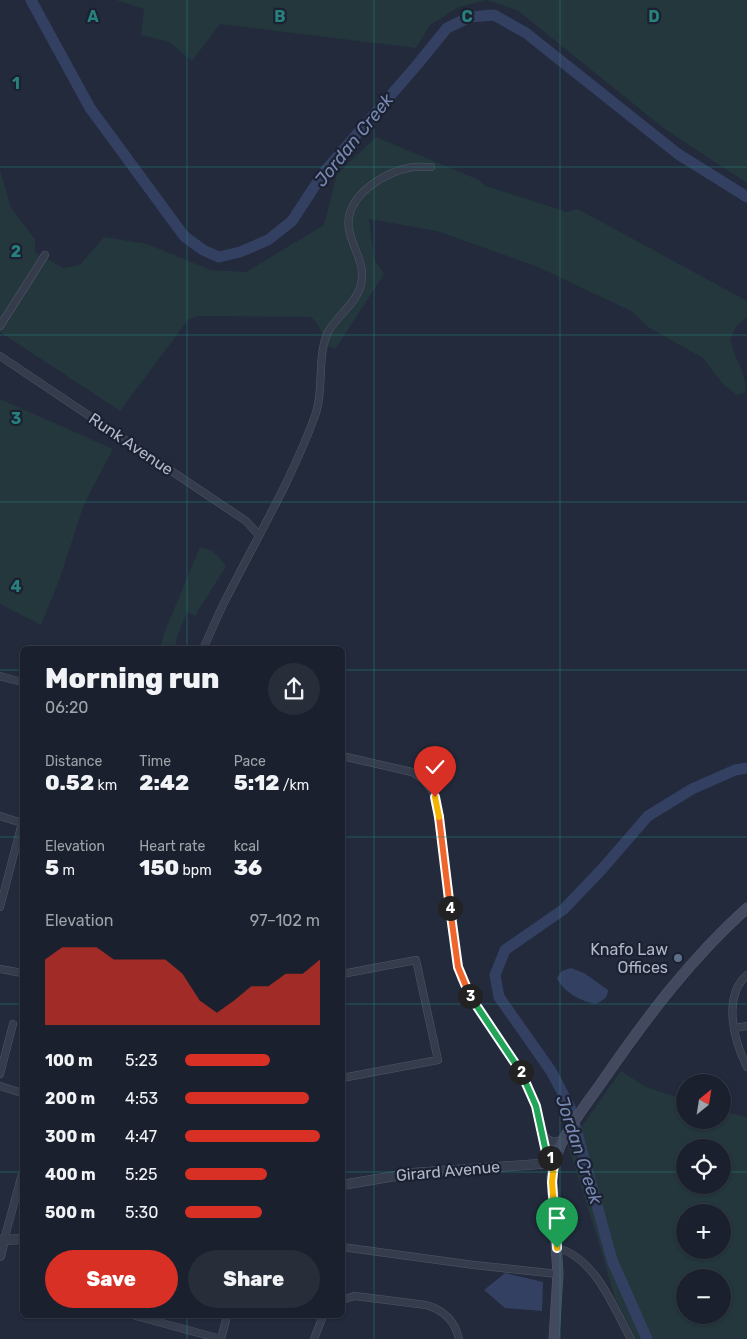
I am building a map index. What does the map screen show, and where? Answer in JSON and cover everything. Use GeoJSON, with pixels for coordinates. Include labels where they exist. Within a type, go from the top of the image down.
{"type":"FeatureCollection","features":[{"type":"Feature","properties":{"kind":"main road"},"geometry":{"type":"LineString","coordinates":[[554,1339],[558,1274],[552,1182],[554,1163],[563,1140],[624,1050],[669,990],[713,940],[747,908]]}},
{"type":"Feature","properties":{"kind":"street"},"geometry":{"type":"LineString","coordinates":[[204,646],[227,597],[271,515],[297,460],[315,414],[321,392],[322,365],[328,334],[359,291],[363,280],[359,256],[349,233],[350,213],[364,190],[388,175],[410,167],[431,167]]}},
{"type":"Feature","properties":{"kind":"street"},"geometry":{"type":"LineString","coordinates":[[0,326],[45,255]]}},
{"type":"Feature","properties":{"kind":"street","name":"Runk Avenue"},"geometry":{"type":"LineString","coordinates":[[0,356],[246,521],[259,535]]}},
{"type":"Feature","properties":{"kind":"street"},"geometry":{"type":"LineString","coordinates":[[0,676],[20,681]]}},
{"type":"Feature","properties":{"kind":"street"},"geometry":{"type":"LineString","coordinates":[[345,757],[412,772],[424,780],[433,792],[441,830],[453,935],[462,978],[473,1002],[523,1076],[536,1106],[546,1152],[554,1163]]}},
{"type":"Feature","properties":{"kind":"street"},"geometry":{"type":"LineString","coordinates":[[0,816],[20,822]]}},
{"type":"Feature","properties":{"kind":"street"},"geometry":{"type":"LineString","coordinates":[[0,907],[20,831]]}},
{"type":"Feature","properties":{"kind":"street"},"geometry":{"type":"LineString","coordinates":[[345,973],[416,960],[438,1060],[345,1077]]}},
{"type":"Feature","properties":{"kind":"street"},"geometry":{"type":"LineString","coordinates":[[0,969],[20,973]]}},
{"type":"Feature","properties":{"kind":"street"},"geometry":{"type":"LineString","coordinates":[[747,975],[734,993],[732,1009],[739,1051],[747,1067]]}},
{"type":"Feature","properties":{"kind":"street"},"geometry":{"type":"LineString","coordinates":[[0,1074],[14,1024]]}},
{"type":"Feature","properties":{"kind":"street"},"geometry":{"type":"LineString","coordinates":[[735,1028],[747,1026]]}},
{"type":"Feature","properties":{"kind":"street"},"geometry":{"type":"LineString","coordinates":[[0,1086],[20,1092]]}},
{"type":"Feature","properties":{"kind":"street"},"geometry":{"type":"LineString","coordinates":[[542,1133],[553,1142],[563,1140]]}},
{"type":"Feature","properties":{"kind":"street","name":"Girard Avenue"},"geometry":{"type":"LineString","coordinates":[[345,1184],[413,1173],[554,1163]]}},
{"type":"Feature","properties":{"kind":"street"},"geometry":{"type":"LineString","coordinates":[[0,1256],[2,1239],[20,1180]]}},
{"type":"Feature","properties":{"kind":"street"},"geometry":{"type":"LineString","coordinates":[[2,1239],[20,1239]]}},
{"type":"Feature","properties":{"kind":"street"},"geometry":{"type":"LineString","coordinates":[[345,1247],[465,1264],[558,1274]]}},
{"type":"Feature","properties":{"kind":"street"},"geometry":{"type":"LineString","coordinates":[[557,1248],[578,1257],[590,1268],[606,1292],[630,1339]]}},
{"type":"Feature","properties":{"kind":"street"},"geometry":{"type":"LineString","coordinates":[[345,1299],[354,1296],[426,1305],[435,1308],[448,1316],[459,1339]]}},
{"type":"Feature","properties":{"kind":"street"},"geometry":{"type":"LineString","coordinates":[[143,1318],[221,1339],[226,1318]]}},
{"type":"Feature","properties":{"kind":"street"},"geometry":{"type":"LineString","coordinates":[[314,1339],[322,1318]]}},
{"type":"Feature","properties":{"kind":"shaded area"},"geometry":{"type":"Polygon","coordinates":[[[116,0],[487,0],[459,7],[430,25],[416,48],[220,24],[192,61],[169,42],[141,35],[144,9],[116,0]]]}},
{"type":"Feature","properties":{"kind":"shaded area"},"geometry":{"type":"Polygon","coordinates":[[[487,0],[747,0],[747,183],[666,130],[517,10],[487,0]]]}},
{"type":"Feature","properties":{"kind":"shaded area"},"geometry":{"type":"Polygon","coordinates":[[[376,137],[479,180],[486,186],[567,212],[578,209],[747,301],[747,317],[736,327],[730,339],[744,378],[745,393],[737,395],[723,384],[703,358],[648,327],[631,311],[538,267],[437,231],[369,219],[374,259],[384,274],[336,348],[329,347],[316,322],[311,317],[198,316],[188,320],[120,411],[0,332],[0,170],[11,208],[35,239],[35,252],[63,268],[80,265],[104,237],[147,244],[211,270],[246,272],[324,225],[337,174],[376,137]]]}},
{"type":"Feature","properties":{"kind":"shaded area"},"geometry":{"type":"Polygon","coordinates":[[[0,399],[113,449],[84,504],[60,578],[41,625],[0,604],[0,399]]]}},
{"type":"Feature","properties":{"kind":"shaded area"},"geometry":{"type":"Polygon","coordinates":[[[200,547],[213,551],[226,566],[195,616],[187,612],[176,640],[177,646],[161,646],[165,631],[200,547]]]}},
{"type":"Feature","properties":{"kind":"shaded area"},"geometry":{"type":"Polygon","coordinates":[[[621,1071],[646,1087],[676,1097],[676,1129],[731,1129],[731,1114],[747,1117],[747,1339],[636,1339],[615,1298],[568,1146],[621,1071]]]}},
{"type":"Feature","properties":{"kind":"water"},"geometry":{"type":"Polygon","coordinates":[[[571,968],[584,973],[608,990],[606,997],[595,1004],[584,1001],[568,992],[557,978],[562,971],[571,968]]]}},
{"type":"Feature","properties":{"kind":"water"},"geometry":{"type":"Polygon","coordinates":[[[505,1273],[543,1282],[542,1311],[505,1308],[484,1290],[505,1273]]]}},
{"type":"Feature","properties":{"kind":"waterway","name":"Jordan Creek"},"geometry":{"type":"LineString","coordinates":[[31,0],[90,108],[184,236],[203,250],[219,257],[240,252],[268,240],[292,221],[324,172],[447,28],[470,17],[494,15],[526,33],[678,154],[747,197]]}},
{"type":"Feature","properties":{"kind":"waterway","name":"Jordan Creek"},"geometry":{"type":"LineString","coordinates":[[647,1339],[612,1260],[570,1107],[551,1071],[499,997],[495,975],[505,950],[564,909],[648,816],[692,789],[735,770],[747,768]]}},
{"type":"Feature","properties":{"kind":"place","name":"Knafo Law Offices"},"geometry":{"type":"Point","coordinates":[678,958]}},
{"type":"Feature","properties":{"kind":"route"},"geometry":{"type":"LineString","coordinates":[[435,797],[441,830],[458,967],[473,1002],[521,1071],[536,1106],[546,1152],[554,1163],[552,1182],[557,1248]]}}]}
